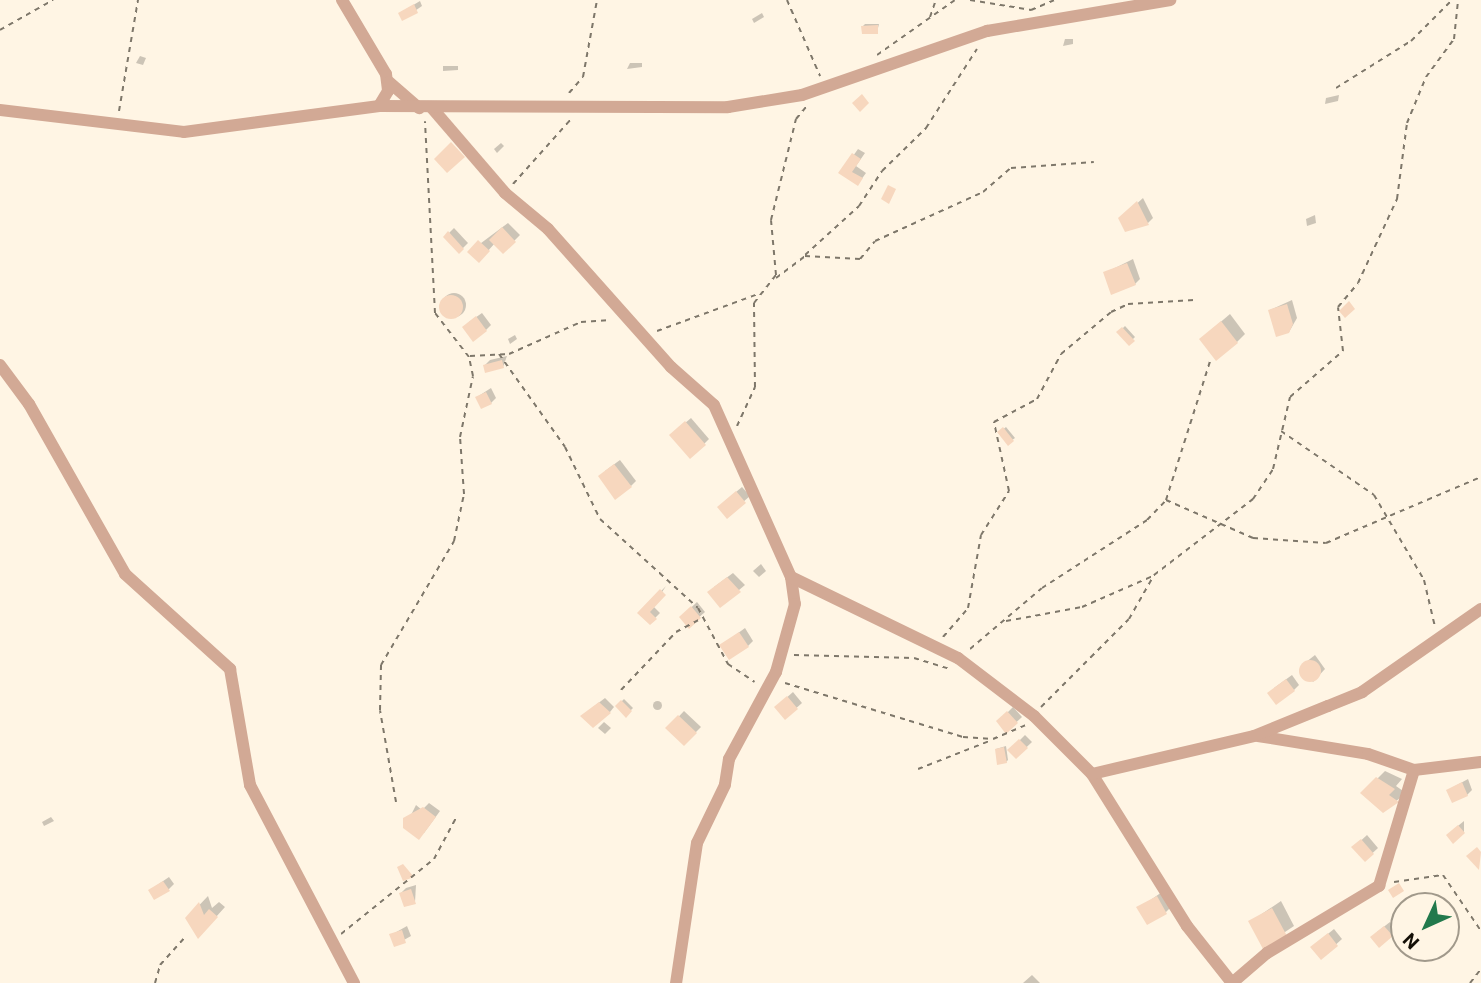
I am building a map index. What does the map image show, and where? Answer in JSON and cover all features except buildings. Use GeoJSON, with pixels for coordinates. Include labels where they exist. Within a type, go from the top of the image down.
{"type":"FeatureCollection","features":[{"type":"Feature","properties":{"kind":"street"},"geometry":{"type":"LineString","coordinates":[[342,0],[389,82],[472,147],[505,193],[548,229],[646,336],[714,405],[730,435],[791,577],[794,604],[774,678],[702,824],[685,893],[676,983]]}},
{"type":"Feature","properties":{"kind":"street"},"geometry":{"type":"LineString","coordinates":[[0,110],[115,129],[184,132],[379,106],[690,110],[819,90],[987,31],[1170,0]]}},
{"type":"Feature","properties":{"kind":"street"},"geometry":{"type":"LineString","coordinates":[[379,106],[389,82]]}},
{"type":"Feature","properties":{"kind":"street"},"geometry":{"type":"LineString","coordinates":[[0,365],[29,404],[125,574],[230,669],[250,785],[337,945],[354,983]]}},
{"type":"Feature","properties":{"kind":"street"},"geometry":{"type":"LineString","coordinates":[[791,577],[933,645],[1034,716],[1092,774],[1187,926],[1232,983],[1267,953],[1379,886],[1414,770]]}},
{"type":"Feature","properties":{"kind":"street"},"geometry":{"type":"LineString","coordinates":[[794,604],[817,590]]}},
{"type":"Feature","properties":{"kind":"street"},"geometry":{"type":"LineString","coordinates":[[1092,774],[1254,736],[1362,692],[1437,636],[1481,609]]}},
{"type":"Feature","properties":{"kind":"street"},"geometry":{"type":"LineString","coordinates":[[1254,736],[1292,737],[1414,770],[1481,762]]}},
{"type":"Feature","properties":{"kind":"path"},"geometry":{"type":"LineString","coordinates":[[0,30],[53,0]]}},
{"type":"Feature","properties":{"kind":"path"},"geometry":{"type":"LineString","coordinates":[[115,129],[138,0]]}},
{"type":"Feature","properties":{"kind":"path"},"geometry":{"type":"LineString","coordinates":[[554,109],[583,77],[597,0]]}},
{"type":"Feature","properties":{"kind":"path"},"geometry":{"type":"LineString","coordinates":[[775,279],[771,220],[796,120],[819,90],[787,0]]}},
{"type":"Feature","properties":{"kind":"path"},"geometry":{"type":"LineString","coordinates":[[930,18],[936,0]]}},
{"type":"Feature","properties":{"kind":"path"},"geometry":{"type":"LineString","coordinates":[[872,60],[955,0]]}},
{"type":"Feature","properties":{"kind":"path"},"geometry":{"type":"LineString","coordinates":[[970,0],[1031,10],[1055,0]]}},
{"type":"Feature","properties":{"kind":"path"},"geometry":{"type":"LineString","coordinates":[[1336,88],[1411,41],[1452,0]]}},
{"type":"Feature","properties":{"kind":"path"},"geometry":{"type":"LineString","coordinates":[[1006,621],[1082,607],[1154,575],[1218,526],[1266,481],[1290,397],[1343,351],[1338,307],[1358,283],[1396,199],[1407,123],[1426,77],[1454,39],[1458,0]]}},
{"type":"Feature","properties":{"kind":"path"},"geometry":{"type":"LineString","coordinates":[[646,336],[759,294],[805,256],[859,206],[882,170],[926,128],[987,31]]}},
{"type":"Feature","properties":{"kind":"path"},"geometry":{"type":"LineString","coordinates":[[396,802],[380,710],[382,664],[454,541],[464,494],[457,460],[473,376],[469,356],[435,313],[425,108]]}},
{"type":"Feature","properties":{"kind":"path"},"geometry":{"type":"LineString","coordinates":[[505,193],[579,109]]}},
{"type":"Feature","properties":{"kind":"path"},"geometry":{"type":"LineString","coordinates":[[805,256],[856,261],[876,241],[983,192],[1011,168],[1094,162]]}},
{"type":"Feature","properties":{"kind":"path"},"geometry":{"type":"LineString","coordinates":[[730,435],[755,387],[759,294]]}},
{"type":"Feature","properties":{"kind":"path"},"geometry":{"type":"LineString","coordinates":[[933,645],[962,619],[981,535],[1009,491],[994,422],[1037,399],[1061,354],[1111,312],[1128,304],[1194,300]]}},
{"type":"Feature","properties":{"kind":"path"},"geometry":{"type":"LineString","coordinates":[[469,356],[499,354],[581,322],[621,322]]}},
{"type":"Feature","properties":{"kind":"path"},"geometry":{"type":"LineString","coordinates":[[499,354],[561,440],[600,519],[646,556],[703,617],[728,664],[755,683],[757,710]]}},
{"type":"Feature","properties":{"kind":"path"},"geometry":{"type":"LineString","coordinates":[[778,664],[799,652],[826,651],[958,664],[1006,621],[1166,500],[1210,360]]}},
{"type":"Feature","properties":{"kind":"path"},"geometry":{"type":"LineString","coordinates":[[1281,431],[1374,495],[1424,580],[1437,636]]}},
{"type":"Feature","properties":{"kind":"path"},"geometry":{"type":"LineString","coordinates":[[1166,500],[1218,526],[1274,544],[1326,543],[1384,515],[1452,494],[1481,477]]}},
{"type":"Feature","properties":{"kind":"path"},"geometry":{"type":"LineString","coordinates":[[918,769],[993,739],[1010,736],[1034,716],[1129,619],[1154,575]]}},
{"type":"Feature","properties":{"kind":"path"},"geometry":{"type":"LineString","coordinates":[[621,690],[676,632],[703,617]]}},
{"type":"Feature","properties":{"kind":"path"},"geometry":{"type":"LineString","coordinates":[[774,678],[963,737],[993,739]]}},
{"type":"Feature","properties":{"kind":"path"},"geometry":{"type":"LineString","coordinates":[[337,945],[351,924],[434,859],[456,818]]}},
{"type":"Feature","properties":{"kind":"path"},"geometry":{"type":"LineString","coordinates":[[1379,886],[1443,875],[1481,930]]}},
{"type":"Feature","properties":{"kind":"path"},"geometry":{"type":"LineString","coordinates":[[155,983],[160,965],[186,936]]}},
{"type":"Feature","properties":{"kind":"path"},"geometry":{"type":"LineString","coordinates":[[1470,983],[1481,969]]}}]}
